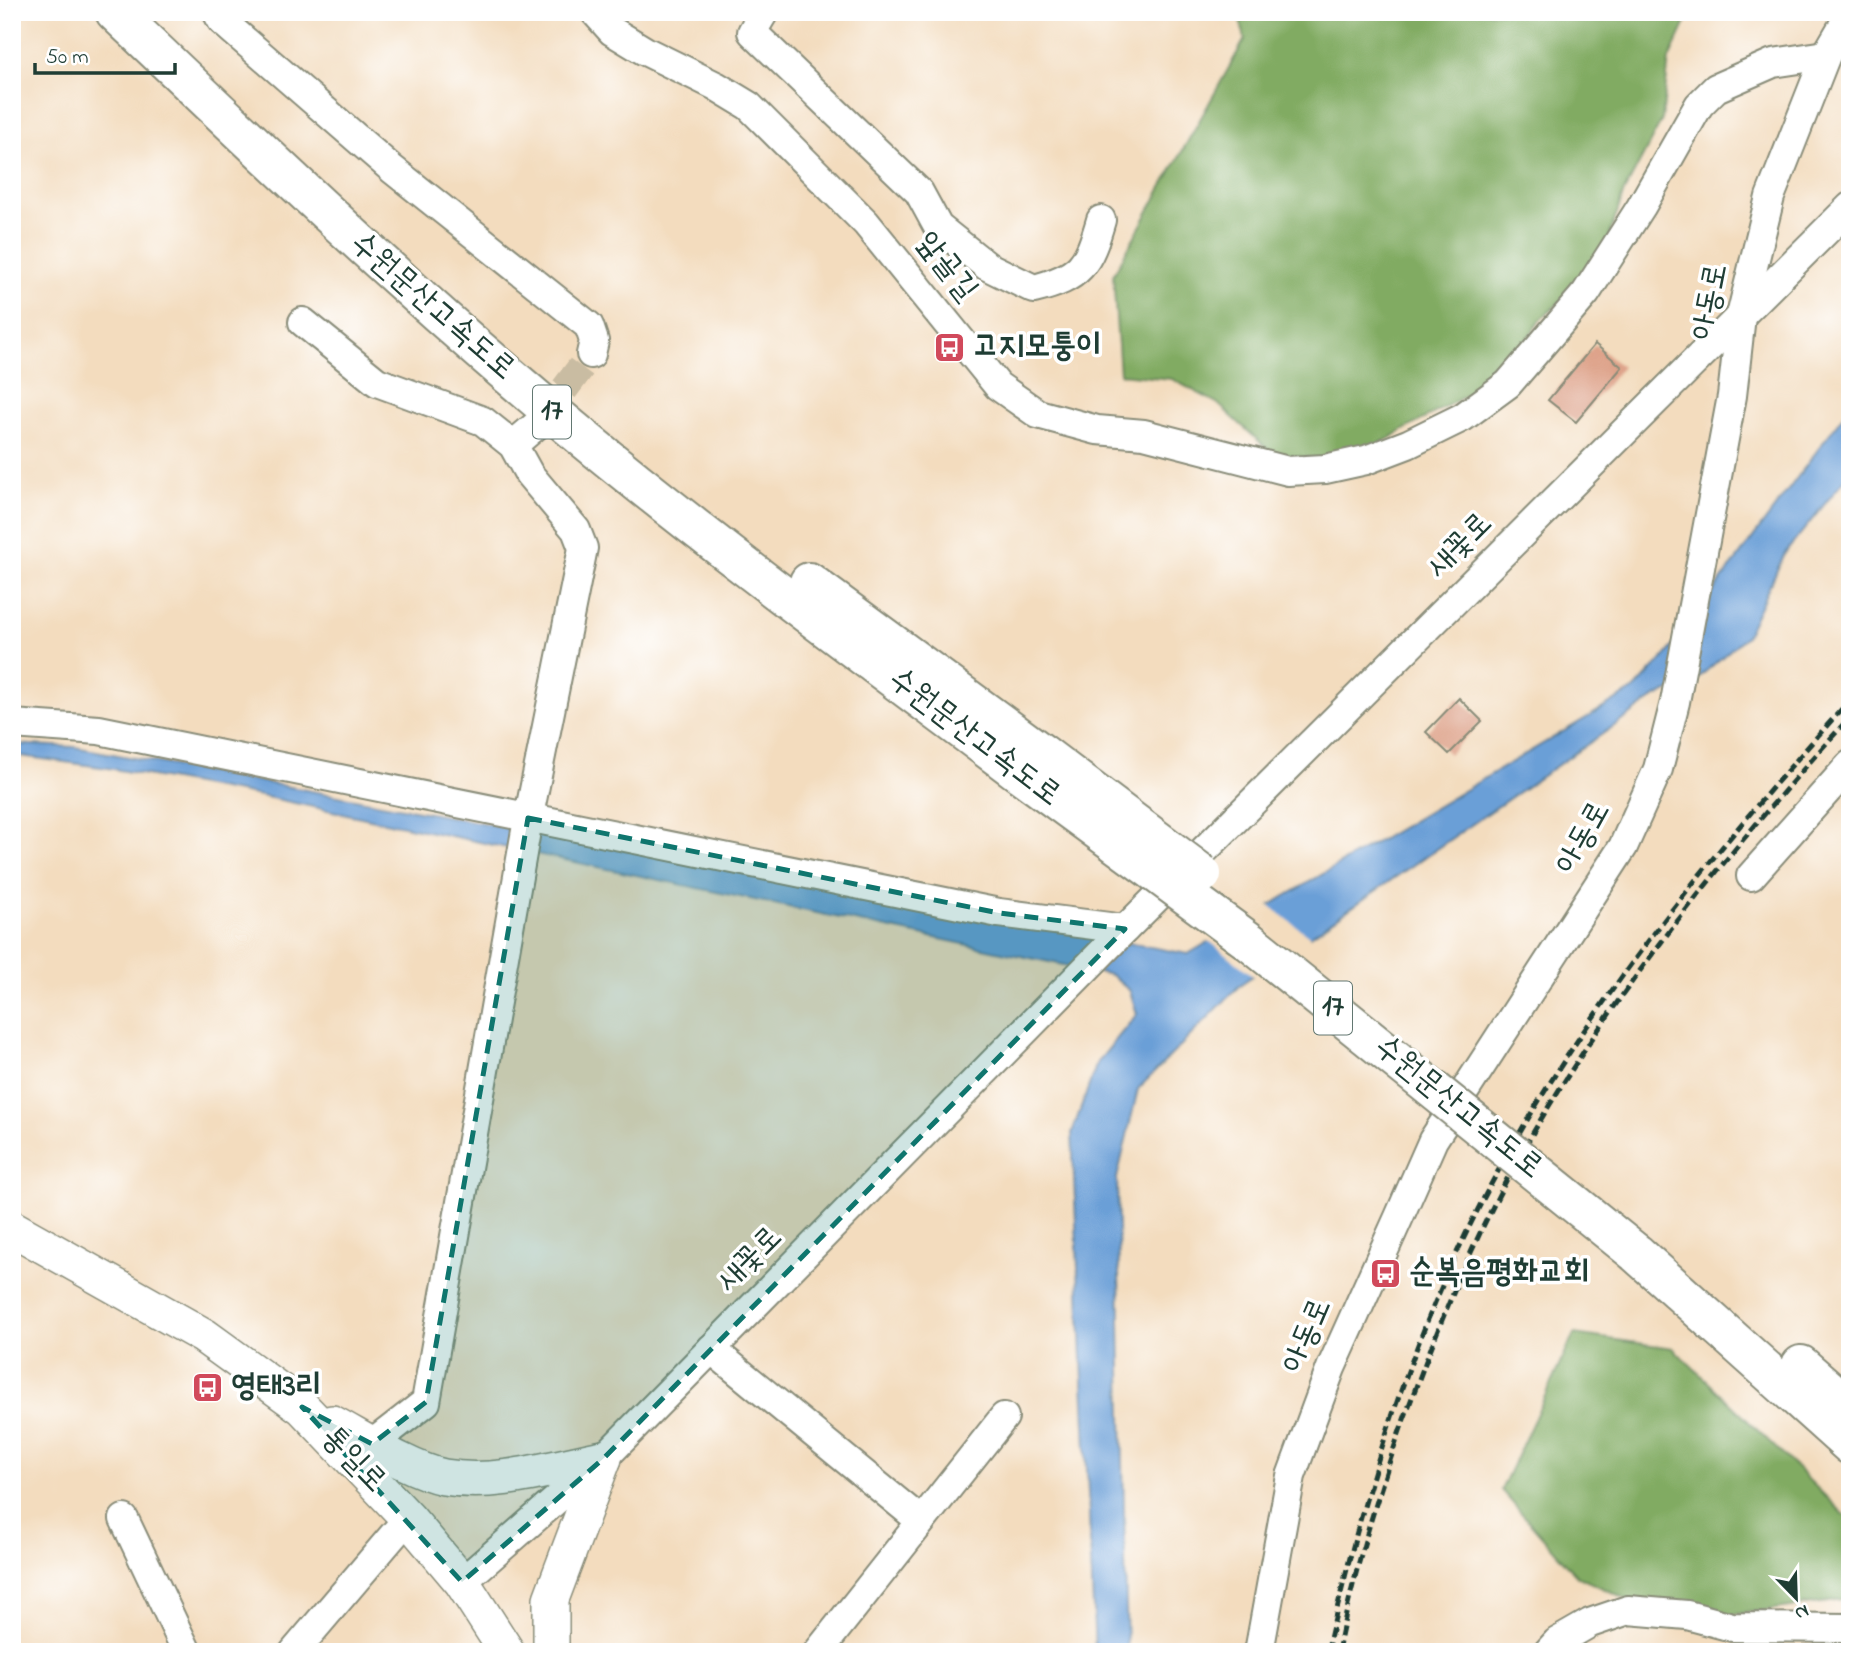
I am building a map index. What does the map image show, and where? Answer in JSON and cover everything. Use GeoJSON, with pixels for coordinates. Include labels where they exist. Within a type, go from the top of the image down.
{"type":"FeatureCollection","features":[{"type":"Feature","properties":{"kind":"highway","name":"수원문산고속도로"},"geometry":{"type":"LineString","coordinates":[[114,12],[353,238],[577,433],[761,579],[1032,765]]}},
{"type":"Feature","properties":{"kind":"highway","name":"수원문산고속도로"},"geometry":{"type":"LineString","coordinates":[[150,12],[237,97],[580,403],[1250,942],[1645,1244],[1850,1408]]}},
{"type":"Feature","properties":{"kind":"highway","name":"수원문산고속도로"},"geometry":{"type":"LineString","coordinates":[[1645,1244],[1850,1445]]}},
{"type":"Feature","properties":{"kind":"main road","name":"통일로"},"geometry":{"type":"LineString","coordinates":[[12,1228],[204,1336],[302,1406],[408,1518],[462,1582],[507,1652]]}},
{"type":"Feature","properties":{"kind":"main road"},"geometry":{"type":"LineString","coordinates":[[302,1406],[372,1444],[442,1477],[493,1480],[604,1458]]}},
{"type":"Feature","properties":{"kind":"main road"},"geometry":{"type":"LineString","coordinates":[[551,1652],[551,1599],[604,1458]]}},
{"type":"Feature","properties":{"kind":"street"},"geometry":{"type":"LineString","coordinates":[[217,12],[222,21],[392,169],[589,326],[594,341],[591,354]]}},
{"type":"Feature","properties":{"kind":"street","name":"앞골길"},"geometry":{"type":"LineString","coordinates":[[595,12],[612,31],[748,106],[866,223],[998,386],[1038,414],[1097,430],[1144,434],[1288,471],[1325,469],[1366,460],[1463,417],[1508,384],[1586,293],[1699,105],[1716,88],[1773,63],[1826,55]]}},
{"type":"Feature","properties":{"kind":"street"},"geometry":{"type":"LineString","coordinates":[[764,12],[752,32],[919,192],[938,227],[987,266],[1034,289],[1066,281],[1091,255],[1101,220]]}},
{"type":"Feature","properties":{"kind":"street","name":"아동로"},"geometry":{"type":"LineString","coordinates":[[1259,1652],[1292,1476],[1331,1368],[1433,1140],[1623,847],[1658,769],[1675,702],[1732,396],[1741,316],[1770,197],[1826,55],[1850,14]]}},
{"type":"Feature","properties":{"kind":"street","name":"새꽃로"},"geometry":{"type":"LineString","coordinates":[[462,1582],[604,1458],[1122,932],[1850,207]]}},
{"type":"Feature","properties":{"kind":"street"},"geometry":{"type":"LineString","coordinates":[[303,322],[377,382],[483,421],[513,445],[529,474],[576,530],[583,548],[528,821],[426,1402],[372,1444]]}},
{"type":"Feature","properties":{"kind":"street"},"geometry":{"type":"LineString","coordinates":[[513,445],[539,423]]}},
{"type":"Feature","properties":{"kind":"street"},"geometry":{"type":"LineString","coordinates":[[12,724],[99,730],[528,821],[999,913],[1122,932]]}},
{"type":"Feature","properties":{"kind":"street"},"geometry":{"type":"LineString","coordinates":[[1752,876],[1850,765]]}},
{"type":"Feature","properties":{"kind":"street"},"geometry":{"type":"LineString","coordinates":[[711,1349],[921,1521]]}},
{"type":"Feature","properties":{"kind":"street"},"geometry":{"type":"LineString","coordinates":[[818,1652],[1004,1417]]}},
{"type":"Feature","properties":{"kind":"street"},"geometry":{"type":"LineString","coordinates":[[295,1652],[408,1518]]}},
{"type":"Feature","properties":{"kind":"street"},"geometry":{"type":"LineString","coordinates":[[124,1519],[187,1652]]}},
{"type":"Feature","properties":{"kind":"street"},"geometry":{"type":"LineString","coordinates":[[1548,1652],[1556,1642],[1590,1623],[1628,1611],[1687,1615],[1732,1627],[1850,1628]]}},
{"type":"Feature","properties":{"kind":"highlighted area"},"geometry":{"type":"Polygon","coordinates":[[[528,818],[999,913],[1125,929],[604,1458],[462,1582],[302,1407],[372,1444],[426,1402],[528,818]]]}},
{"type":"Feature","properties":{"kind":"green space"},"geometry":{"type":"Polygon","coordinates":[[[1238,12],[1691,12],[1669,59],[1662,120],[1624,192],[1599,267],[1541,319],[1502,375],[1379,444],[1331,461],[1272,453],[1217,403],[1172,379],[1120,374],[1113,275],[1245,39],[1238,12]]]}},
{"type":"Feature","properties":{"kind":"green space"},"geometry":{"type":"Polygon","coordinates":[[[1574,1334],[1673,1348],[1850,1520],[1850,1599],[1678,1622],[1578,1577],[1501,1490],[1574,1334]]]}},
{"type":"Feature","properties":{"kind":"water"},"geometry":{"type":"Polygon","coordinates":[[[1850,406],[1850,473],[1785,553],[1746,636],[1695,681],[1656,697],[1241,984],[1138,1089],[1117,1178],[1127,1652],[1095,1652],[1072,1133],[1097,1063],[1137,1014],[1130,991],[1111,975],[266,797],[108,768],[12,755],[12,744],[75,747],[1188,954],[1635,689],[1667,654],[1850,406]]]}},
{"type":"Feature","properties":{"kind":"pier"},"geometry":{"type":"Polygon","coordinates":[[[1265,902],[1313,939],[1256,978],[1205,938],[1265,902]]]}},
{"type":"Feature","properties":{"kind":"building"},"geometry":{"type":"Polygon","coordinates":[[[1595,344],[1622,367],[1576,422],[1548,400],[1595,344]]]}},
{"type":"Feature","properties":{"kind":"building"},"geometry":{"type":"Polygon","coordinates":[[[1459,698],[1482,721],[1449,754],[1426,732],[1459,698]]]}},
{"type":"Feature","properties":{"kind":"tunnel"},"geometry":{"type":"LineString","coordinates":[[539,423],[591,354]]}},
{"type":"Feature","properties":{"kind":"railway"},"geometry":{"type":"LineString","coordinates":[[1327,1652],[1374,1474],[1413,1357],[1461,1243],[1489,1188],[1566,1057],[1654,933],[1750,814],[1850,700]]}},
{"type":"Feature","properties":{"kind":"railway"},"geometry":{"type":"LineString","coordinates":[[1338,1652],[1366,1536],[1403,1422],[1455,1288],[1518,1159],[1553,1099],[1630,984],[1715,874],[1850,717]]}},
{"type":"Feature","properties":{"kind":"place","name":"고지모퉁이"},"geometry":{"type":"Point","coordinates":[950,347]}},
{"type":"Feature","properties":{"kind":"place","name":"순복음평화교회"},"geometry":{"type":"Point","coordinates":[1386,1273]}},
{"type":"Feature","properties":{"kind":"place","name":"영태3리"},"geometry":{"type":"Point","coordinates":[208,1387]}}]}
